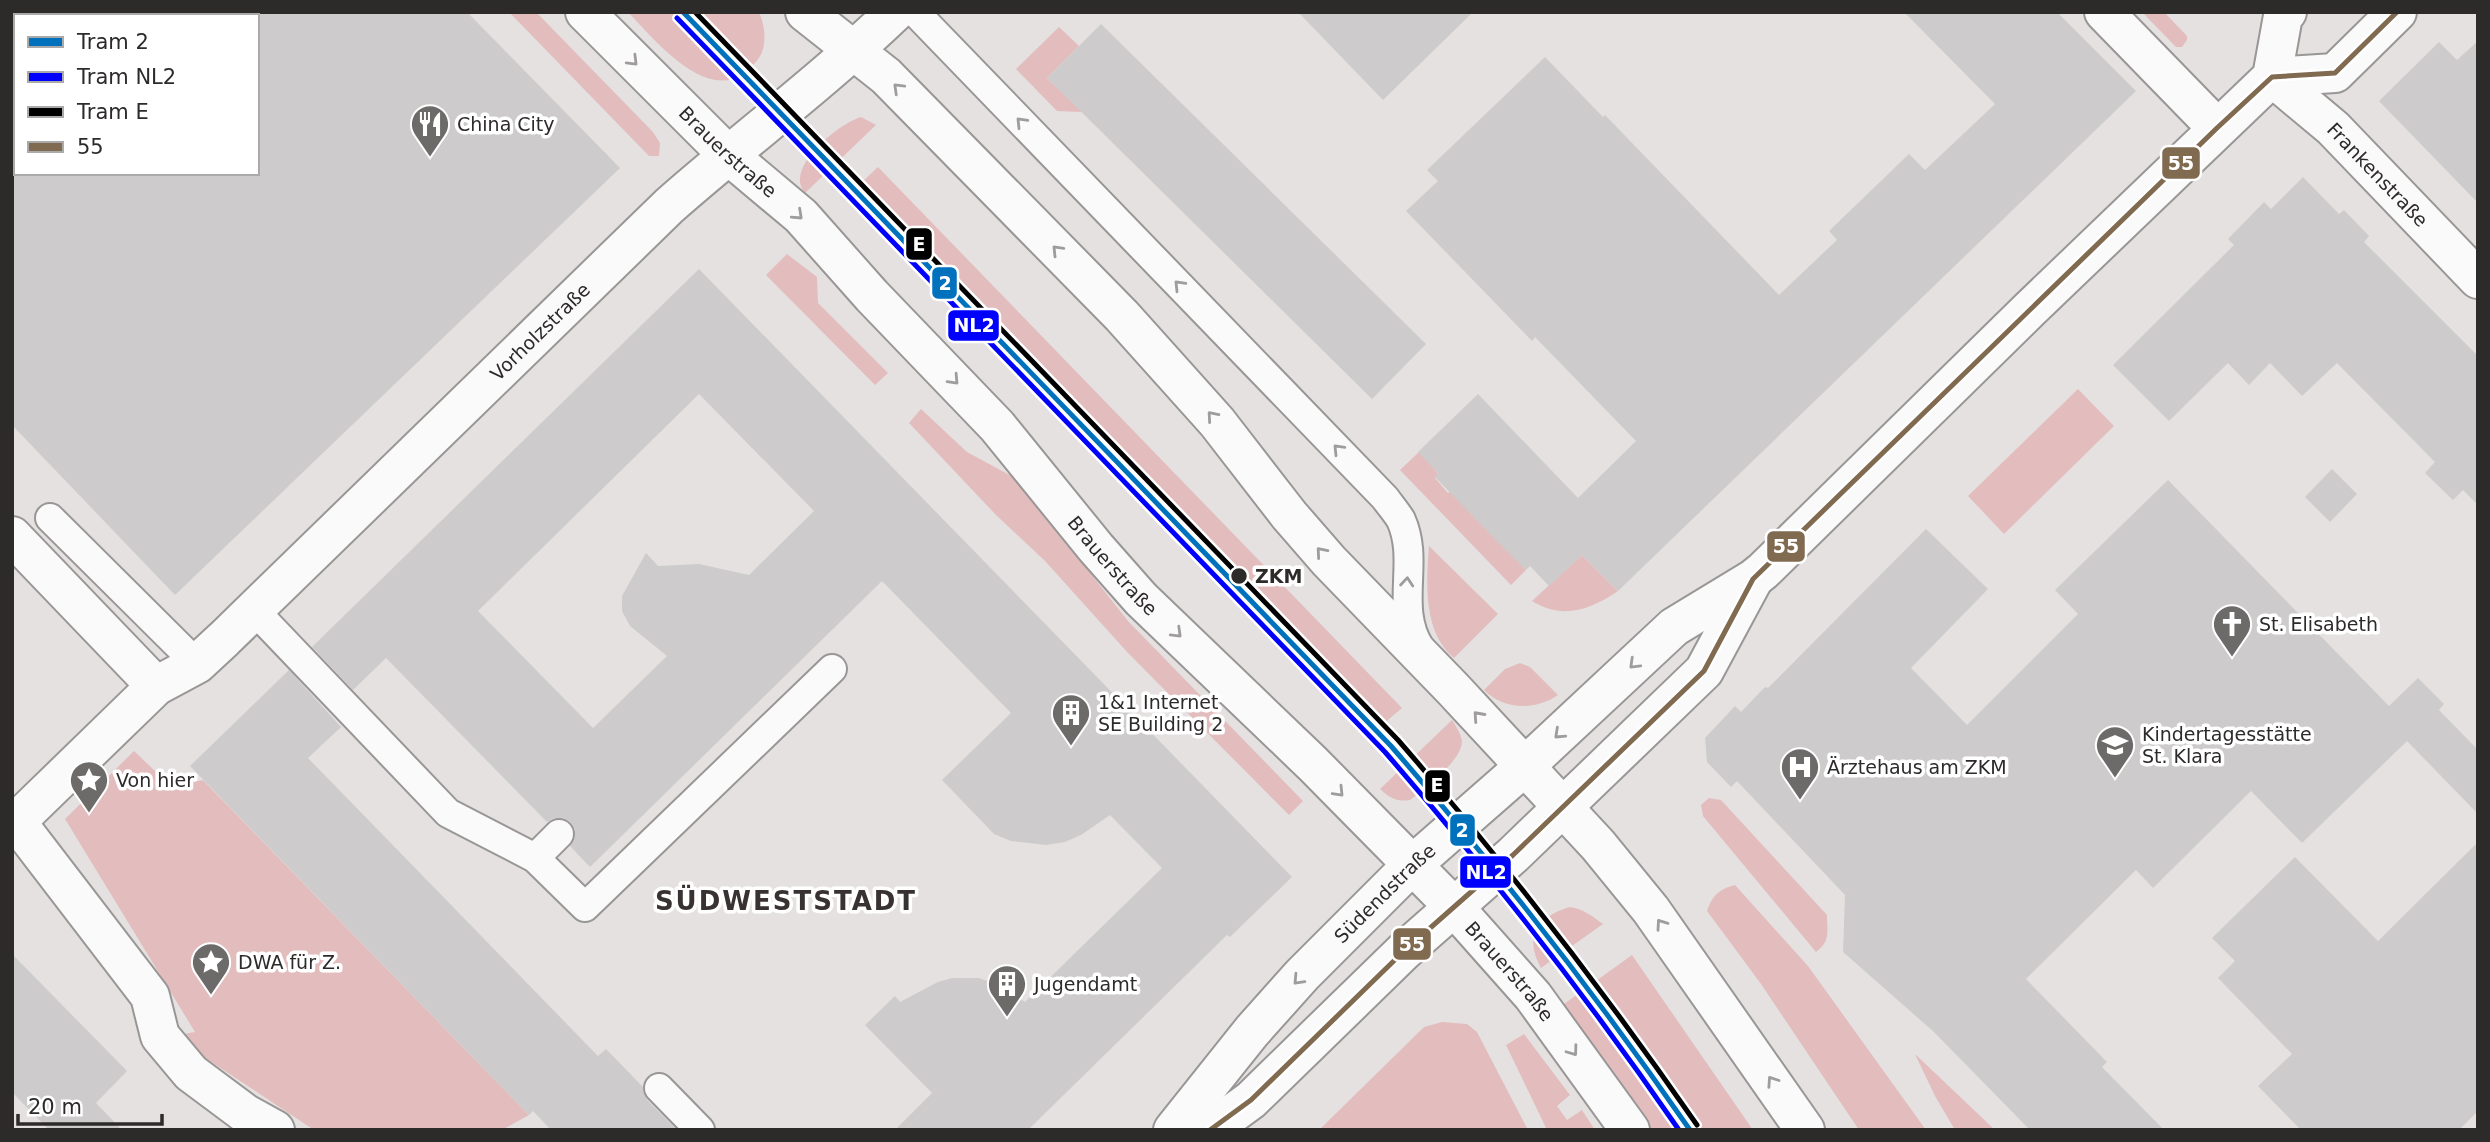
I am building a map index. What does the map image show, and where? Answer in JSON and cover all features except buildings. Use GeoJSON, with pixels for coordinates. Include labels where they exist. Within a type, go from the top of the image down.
{"type":"FeatureCollection","features":[{"type":"Feature","properties":{"kind":"street","name":"Brauerstraße"},"geometry":{"type":"LineString","coordinates":[[585,12],[727,154],[801,216],[872,296],[997,426],[1141,599],[1312,764],[1454,907],[1533,996],[1630,1130]]}},
{"type":"Feature","properties":{"kind":"street"},"geometry":{"type":"LineString","coordinates":[[805,12],[886,76],[1122,316],[1217,422],[1289,515],[1329,561],[1598,845],[1651,909],[1805,1130]]}},
{"type":"Feature","properties":{"kind":"street","name":"Vorholzstraße"},"geometry":{"type":"LineString","coordinates":[[14,821],[156,686],[198,664],[641,233],[727,154],[789,106],[895,12]]}},
{"type":"Feature","properties":{"kind":"street"},"geometry":{"type":"LineString","coordinates":[[2104,12],[2217,128]]}},
{"type":"Feature","properties":{"kind":"street"},"geometry":{"type":"LineString","coordinates":[[2287,12],[2283,16],[2272,77],[2335,73],[2397,12]]}},
{"type":"Feature","properties":{"kind":"street","name":"Südendstraße"},"geometry":{"type":"LineString","coordinates":[[1173,1130],[1277,1003],[1411,866],[1524,767],[1674,626],[1753,579],[2272,77]]}},
{"type":"Feature","properties":{"kind":"street","name":"Frankenstraße"},"geometry":{"type":"LineString","coordinates":[[2272,77],[2333,128],[2478,279]]}},
{"type":"Feature","properties":{"kind":"street"},"geometry":{"type":"LineString","coordinates":[[12,536],[156,686]]}},
{"type":"Feature","properties":{"kind":"street","name":"Südendstraße"},"geometry":{"type":"LineString","coordinates":[[1210,1130],[1251,1100],[1404,951],[1513,855],[1704,671],[1753,579]]}},
{"type":"Feature","properties":{"kind":"street"},"geometry":{"type":"LineString","coordinates":[[14,821],[150,996],[160,1036],[191,1073],[246,1114],[275,1130]]}},
{"type":"Feature","properties":{"kind":"lane"},"geometry":{"type":"LineString","coordinates":[[915,12],[1385,498],[1400,519],[1405,534],[1408,553],[1407,618],[1417,644],[1432,668]]}},
{"type":"Feature","properties":{"kind":"lane"},"geometry":{"type":"LineString","coordinates":[[50,518],[198,664]]}},
{"type":"Feature","properties":{"kind":"lane"},"geometry":{"type":"LineString","coordinates":[[254,610],[448,813],[535,858],[585,907],[832,669]]}},
{"type":"Feature","properties":{"kind":"lane"},"geometry":{"type":"LineString","coordinates":[[535,858],[559,834]]}},
{"type":"Feature","properties":{"kind":"lane"},"geometry":{"type":"LineString","coordinates":[[659,1087],[700,1130]]}},
{"type":"Feature","properties":{"kind":"shaded area"},"geometry":{"type":"Polygon","coordinates":[[[509,12],[536,12],[653,132],[660,143],[659,156],[649,156],[509,12]]]}},
{"type":"Feature","properties":{"kind":"shaded area"},"geometry":{"type":"Polygon","coordinates":[[[628,12],[759,12],[764,45],[759,58],[743,74],[728,80],[712,79],[695,73],[664,50],[628,12]]]}},
{"type":"Feature","properties":{"kind":"shaded area"},"geometry":{"type":"Polygon","coordinates":[[[2142,12],[2164,12],[2187,36],[2182,47],[2176,47],[2142,12]]]}},
{"type":"Feature","properties":{"kind":"shaded area"},"geometry":{"type":"Polygon","coordinates":[[[1059,27],[1079,46],[1047,78],[1082,112],[1057,111],[1016,69],[1059,27]]]}},
{"type":"Feature","properties":{"kind":"shaded area"},"geometry":{"type":"Polygon","coordinates":[[[861,117],[876,125],[805,193],[800,183],[801,172],[807,160],[816,148],[839,128],[861,117]]]}},
{"type":"Feature","properties":{"kind":"shaded area"},"geometry":{"type":"Polygon","coordinates":[[[878,167],[1402,708],[1368,737],[846,197],[878,167]]]}},
{"type":"Feature","properties":{"kind":"shaded area"},"geometry":{"type":"Polygon","coordinates":[[[787,254],[817,277],[818,303],[888,373],[875,385],[766,275],[787,254]]]}},
{"type":"Feature","properties":{"kind":"shaded area"},"geometry":{"type":"Polygon","coordinates":[[[2078,389],[2114,426],[2004,534],[1968,496],[2078,389]]]}},
{"type":"Feature","properties":{"kind":"shaded area"},"geometry":{"type":"Polygon","coordinates":[[[921,409],[967,452],[1015,478],[1128,621],[1303,801],[1289,815],[1128,653],[1045,561],[996,515],[909,423],[921,409]]]}},
{"type":"Feature","properties":{"kind":"shaded area"},"geometry":{"type":"Polygon","coordinates":[[[1419,452],[1438,473],[1435,478],[1448,493],[1454,488],[1526,570],[1511,585],[1400,470],[1419,452]]]}},
{"type":"Feature","properties":{"kind":"shaded area"},"geometry":{"type":"Polygon","coordinates":[[[1429,546],[1498,614],[1454,658],[1444,648],[1432,621],[1427,591],[1429,546]]]}},
{"type":"Feature","properties":{"kind":"shaded area"},"geometry":{"type":"Polygon","coordinates":[[[1582,555],[1618,591],[1586,608],[1576,610],[1554,610],[1532,601],[1582,555]]]}},
{"type":"Feature","properties":{"kind":"shaded area"},"geometry":{"type":"Polygon","coordinates":[[[1520,663],[1530,667],[1558,695],[1539,704],[1520,706],[1500,701],[1484,690],[1505,669],[1520,663]]]}},
{"type":"Feature","properties":{"kind":"shaded area"},"geometry":{"type":"Polygon","coordinates":[[[1452,720],[1462,741],[1456,757],[1442,774],[1410,800],[1394,799],[1380,789],[1452,720]]]}},
{"type":"Feature","properties":{"kind":"shaded area"},"geometry":{"type":"Polygon","coordinates":[[[134,751],[172,787],[203,780],[529,1115],[502,1130],[314,1130],[172,1036],[195,1032],[65,819],[134,751]]]}},
{"type":"Feature","properties":{"kind":"shaded area"},"geometry":{"type":"Polygon","coordinates":[[[1709,798],[1721,800],[1827,915],[1826,940],[1816,952],[1703,816],[1701,805],[1709,798]]]}},
{"type":"Feature","properties":{"kind":"shaded area"},"geometry":{"type":"Polygon","coordinates":[[[1735,885],[1808,966],[1926,1130],[1859,1130],[1761,984],[1707,911],[1717,894],[1735,885]]]}},
{"type":"Feature","properties":{"kind":"shaded area"},"geometry":{"type":"Polygon","coordinates":[[[1569,907],[1591,915],[1603,924],[1541,968],[1534,947],[1536,930],[1548,917],[1569,907]]]}},
{"type":"Feature","properties":{"kind":"shaded area"},"geometry":{"type":"Polygon","coordinates":[[[1632,955],[1753,1130],[1651,1130],[1564,1004],[1632,955]]]}},
{"type":"Feature","properties":{"kind":"shaded area"},"geometry":{"type":"Polygon","coordinates":[[[1442,1022],[1467,1024],[1477,1032],[1528,1130],[1319,1130],[1424,1027],[1442,1022]]]}},
{"type":"Feature","properties":{"kind":"shaded area"},"geometry":{"type":"Polygon","coordinates":[[[1524,1034],[1570,1095],[1557,1106],[1567,1120],[1582,1110],[1595,1130],[1547,1130],[1506,1045],[1524,1034]]]}},
{"type":"Feature","properties":{"kind":"shaded area"},"geometry":{"type":"Polygon","coordinates":[[[1915,1054],[1995,1130],[1955,1130],[1915,1054]]]}},
{"type":"Feature","properties":{"kind":"tram line","name":"2"},"geometry":{"type":"LineString","coordinates":[[683,12],[1391,746],[1546,934],[1690,1130]]}},
{"type":"Feature","properties":{"kind":"tram line","name":"E"},"geometry":{"type":"LineString","coordinates":[[695,12],[1398,740],[1553,928],[1697,1125]]}},
{"type":"Feature","properties":{"kind":"tram line","name":"NL2"},"geometry":{"type":"LineString","coordinates":[[677,18],[1385,752],[1537,937],[1679,1130]]}},
{"type":"Feature","properties":{"kind":"transit line","name":"55"},"geometry":{"type":"LineString","coordinates":[[1210,1130],[1251,1100],[1404,951],[1513,855],[1704,671],[1753,579],[2217,128],[2272,77],[2335,73],[2397,12]]}},
{"type":"Feature","properties":{"kind":"place","name":"China City"},"geometry":{"type":"Point","coordinates":[430,158]}},
{"type":"Feature","properties":{"kind":"place","name":"ZKM"},"geometry":{"type":"Point","coordinates":[1239,576]}},
{"type":"Feature","properties":{"kind":"place","name":"St. Elisabeth"},"geometry":{"type":"Point","coordinates":[2232,658]}},
{"type":"Feature","properties":{"kind":"place","name":"1&1 Internet SE Building 2"},"geometry":{"type":"Point","coordinates":[1071,747]}},
{"type":"Feature","properties":{"kind":"place","name":"Kindertagesstätte St. Klara"},"geometry":{"type":"Point","coordinates":[2115,779]}},
{"type":"Feature","properties":{"kind":"place","name":"Ärztehaus am ZKM"},"geometry":{"type":"Point","coordinates":[1800,801]}},
{"type":"Feature","properties":{"kind":"place","name":"Von hier"},"geometry":{"type":"Point","coordinates":[89,814]}},
{"type":"Feature","properties":{"kind":"place","name":"DWA für Z."},"geometry":{"type":"Point","coordinates":[211,996]}},
{"type":"Feature","properties":{"kind":"place","name":"Jugendamt"},"geometry":{"type":"Point","coordinates":[1007,1018]}},
{"type":"Feature","properties":{"kind":"district","name":"SÜDWESTSTADT"},"geometry":{"type":"Point","coordinates":[786,901]}}]}
